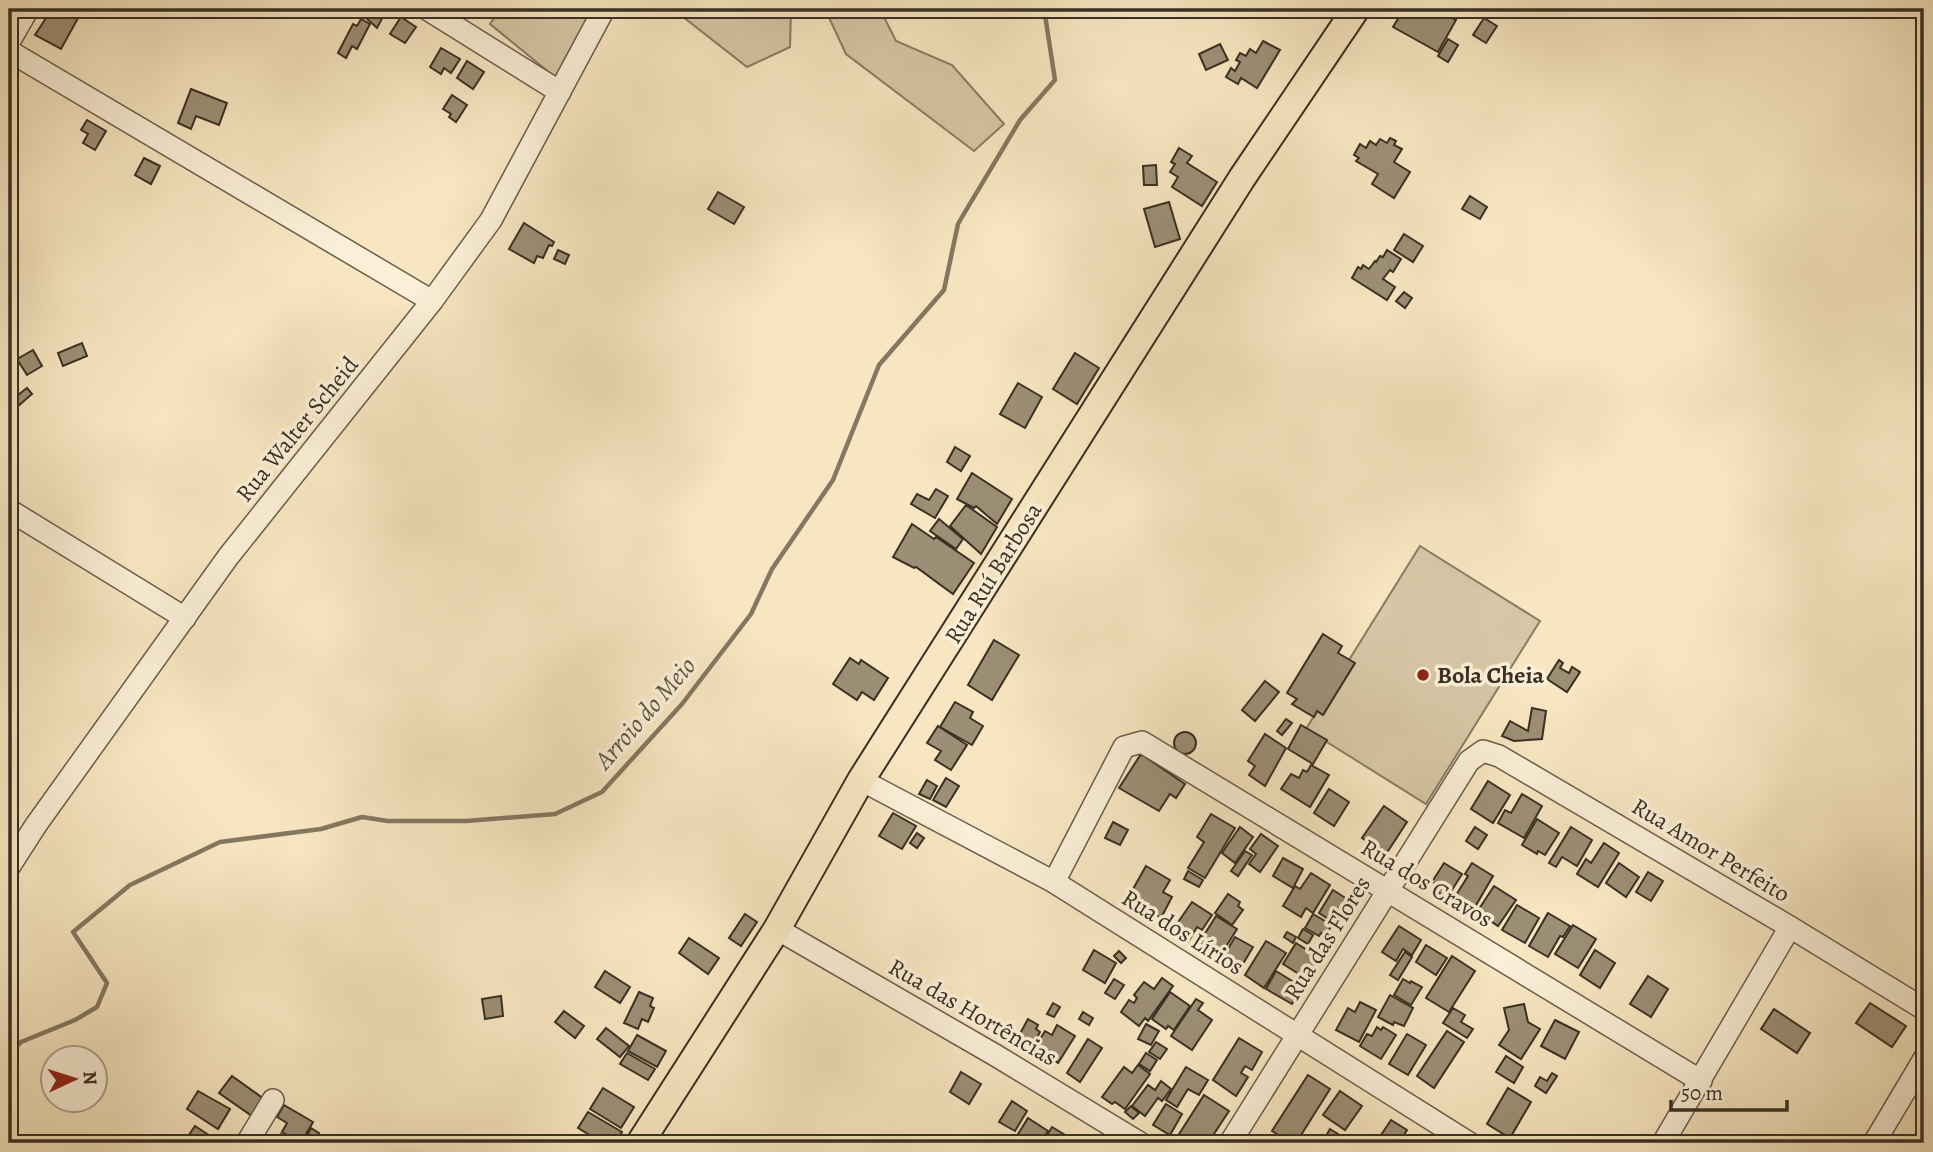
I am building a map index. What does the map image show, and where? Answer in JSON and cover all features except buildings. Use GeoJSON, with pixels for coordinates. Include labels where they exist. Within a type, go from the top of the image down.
{"type":"FeatureCollection","features":[{"type":"Feature","properties":{"kind":"main road","name":"Rua Ruí Barbosa"},"geometry":{"type":"LineString","coordinates":[[640,1143],[777,929],[861,780],[1242,178],[1356,9]]}},
{"type":"Feature","properties":{"kind":"street"},"geometry":{"type":"LineString","coordinates":[[9,42],[27,9]]}},
{"type":"Feature","properties":{"kind":"street"},"geometry":{"type":"LineString","coordinates":[[427,9],[560,92]]}},
{"type":"Feature","properties":{"kind":"street","name":"Rua Walter Scheid"},"geometry":{"type":"LineString","coordinates":[[9,867],[36,825],[228,557],[432,301],[491,219],[604,9]]}},
{"type":"Feature","properties":{"kind":"street"},"geometry":{"type":"LineString","coordinates":[[9,51],[432,301]]}},
{"type":"Feature","properties":{"kind":"street"},"geometry":{"type":"LineString","coordinates":[[9,510],[185,618]]}},
{"type":"Feature","properties":{"kind":"street","name":"Rua dos Cravos"},"geometry":{"type":"LineString","coordinates":[[1054,882],[1124,747],[1142,741],[1701,1081]]}},
{"type":"Feature","properties":{"kind":"street","name":"Rua Amor Perfeito"},"geometry":{"type":"LineString","coordinates":[[1469,761],[1483,751],[1499,756],[1924,1009]]}},
{"type":"Feature","properties":{"kind":"street","name":"Rua das Flores"},"geometry":{"type":"LineString","coordinates":[[1230,1143],[1469,761]]}},
{"type":"Feature","properties":{"kind":"street","name":"Rua dos Lírios"},"geometry":{"type":"LineString","coordinates":[[861,780],[1054,882],[1469,1143]]}},
{"type":"Feature","properties":{"kind":"street"},"geometry":{"type":"LineString","coordinates":[[1663,1143],[1790,927]]}},
{"type":"Feature","properties":{"kind":"street","name":"Rua das Hortências"},"geometry":{"type":"LineString","coordinates":[[777,929],[995,1055],[1140,1143]]}},
{"type":"Feature","properties":{"kind":"street"},"geometry":{"type":"LineString","coordinates":[[1874,1143],[1924,1059]]}},
{"type":"Feature","properties":{"kind":"street"},"geometry":{"type":"LineString","coordinates":[[247,1143],[274,1100]]}},
{"type":"Feature","properties":{"kind":"shaded area"},"geometry":{"type":"Polygon","coordinates":[[[500,9],[597,9],[556,78],[490,24],[500,9]]]}},
{"type":"Feature","properties":{"kind":"shaded area"},"geometry":{"type":"Polygon","coordinates":[[[673,9],[791,9],[790,47],[747,67],[673,9]]]}},
{"type":"Feature","properties":{"kind":"shaded area"},"geometry":{"type":"Polygon","coordinates":[[[825,9],[880,9],[896,41],[952,65],[1004,124],[974,151],[846,54],[825,9]]]}},
{"type":"Feature","properties":{"kind":"shaded area","name":"Bola Cheia"},"geometry":{"type":"Polygon","coordinates":[[[1420,546],[1540,621],[1426,804],[1306,729],[1420,546]]]}},
{"type":"Feature","properties":{"kind":"waterway","name":"Arroio do Meio"},"geometry":{"type":"LineString","coordinates":[[9,1054],[21,1042],[75,1020],[97,1007],[107,983],[73,932],[130,885],[220,842],[321,829],[362,817],[388,821],[466,821],[555,814],[602,792],[682,704],[751,614],[772,569],[833,480],[879,365],[944,290],[958,224],[1020,120],[1055,80],[1045,15],[1050,9]]}},
{"type":"Feature","properties":{"kind":"place","name":"Bola Cheia"},"geometry":{"type":"Point","coordinates":[1423,675]}}]}
